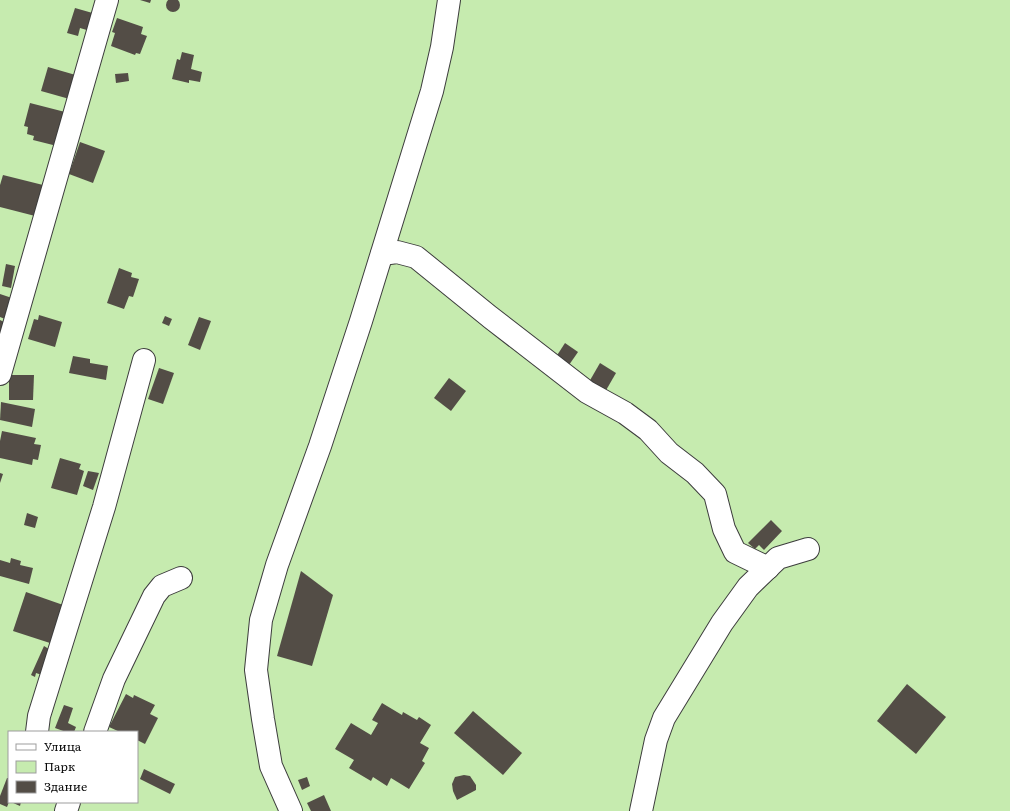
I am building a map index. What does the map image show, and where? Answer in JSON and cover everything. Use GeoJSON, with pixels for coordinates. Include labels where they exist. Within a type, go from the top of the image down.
{"type":"FeatureCollection","features":[{"type":"Feature","properties":{"kind":"street"},"geometry":{"type":"LineString","coordinates":[[0,374],[107,0]]}},
{"type":"Feature","properties":{"kind":"street"},"geometry":{"type":"LineString","coordinates":[[291,811],[271,766],[263,719],[256,670],[261,620],[277,565],[320,446],[382,254],[432,90],[442,48],[449,0]]}},
{"type":"Feature","properties":{"kind":"street"},"geometry":{"type":"LineString","coordinates":[[382,254],[397,252],[416,257],[490,317],[587,392],[625,413],[648,430],[669,453],[696,473],[715,494],[724,529],[735,552],[768,568]]}},
{"type":"Feature","properties":{"kind":"street"},"geometry":{"type":"LineString","coordinates":[[37,731],[40,716],[104,507],[144,360]]}},
{"type":"Feature","properties":{"kind":"street"},"geometry":{"type":"LineString","coordinates":[[641,811],[656,740],[664,718],[722,623],[748,587],[778,558],[808,549]]}},
{"type":"Feature","properties":{"kind":"street"},"geometry":{"type":"LineString","coordinates":[[95,731],[114,679],[154,596],[162,586],[180,578]]}},
{"type":"Feature","properties":{"kind":"green space"},"geometry":{"type":"Polygon","coordinates":[[[0,0],[1010,0],[1010,811],[0,811],[0,0]]]}},
{"type":"Feature","properties":{"kind":"building"},"geometry":{"type":"Polygon","coordinates":[[[176,-1],[180,5],[178,10],[173,12],[168,10],[166,5],[168,0],[176,-1]]]}},
{"type":"Feature","properties":{"kind":"building"},"geometry":{"type":"Polygon","coordinates":[[[140,0],[151,0],[150,3],[140,0]]]}},
{"type":"Feature","properties":{"kind":"building"},"geometry":{"type":"Polygon","coordinates":[[[75,8],[96,14],[90,31],[80,28],[78,36],[67,33],[75,8]]]}},
{"type":"Feature","properties":{"kind":"building"},"geometry":{"type":"Polygon","coordinates":[[[117,18],[143,27],[141,34],[147,36],[140,54],[136,53],[135,55],[111,46],[115,33],[112,32],[117,18]]]}},
{"type":"Feature","properties":{"kind":"building"},"geometry":{"type":"Polygon","coordinates":[[[182,52],[194,55],[191,69],[202,72],[200,82],[189,80],[189,83],[172,79],[177,59],[180,60],[182,52]]]}},
{"type":"Feature","properties":{"kind":"building"},"geometry":{"type":"Polygon","coordinates":[[[48,67],[79,76],[73,100],[41,91],[48,67]]]}},
{"type":"Feature","properties":{"kind":"building"},"geometry":{"type":"Polygon","coordinates":[[[128,73],[129,81],[116,83],[115,74],[128,73]]]}},
{"type":"Feature","properties":{"kind":"building"},"geometry":{"type":"Polygon","coordinates":[[[30,103],[69,113],[57,146],[33,140],[34,136],[27,134],[28,127],[24,126],[30,103]]]}},
{"type":"Feature","properties":{"kind":"building"},"geometry":{"type":"Polygon","coordinates":[[[80,142],[105,151],[93,183],[69,174],[80,142]]]}},
{"type":"Feature","properties":{"kind":"building"},"geometry":{"type":"Polygon","coordinates":[[[3,175],[43,185],[39,217],[0,207],[0,185],[3,175]]]}},
{"type":"Feature","properties":{"kind":"building"},"geometry":{"type":"Polygon","coordinates":[[[6,264],[15,266],[11,288],[2,286],[6,264]]]}},
{"type":"Feature","properties":{"kind":"building"},"geometry":{"type":"Polygon","coordinates":[[[119,268],[132,273],[131,277],[139,279],[133,297],[129,296],[124,309],[107,303],[119,268]]]}},
{"type":"Feature","properties":{"kind":"building"},"geometry":{"type":"Polygon","coordinates":[[[0,294],[12,298],[5,319],[0,317],[0,294]]]}},
{"type":"Feature","properties":{"kind":"building"},"geometry":{"type":"Polygon","coordinates":[[[39,315],[62,322],[55,347],[28,339],[34,319],[38,320],[39,315]]]}},
{"type":"Feature","properties":{"kind":"building"},"geometry":{"type":"Polygon","coordinates":[[[165,316],[172,319],[169,326],[162,323],[165,316]]]}},
{"type":"Feature","properties":{"kind":"building"},"geometry":{"type":"Polygon","coordinates":[[[199,317],[211,321],[200,350],[188,345],[199,317]]]}},
{"type":"Feature","properties":{"kind":"building"},"geometry":{"type":"Polygon","coordinates":[[[0,320],[4,322],[0,340],[0,320]]]}},
{"type":"Feature","properties":{"kind":"building"},"geometry":{"type":"Polygon","coordinates":[[[565,343],[578,352],[569,365],[554,360],[565,343]]]}},
{"type":"Feature","properties":{"kind":"building"},"geometry":{"type":"Polygon","coordinates":[[[73,356],[90,359],[90,363],[108,366],[106,380],[69,373],[73,356]]]}},
{"type":"Feature","properties":{"kind":"building"},"geometry":{"type":"Polygon","coordinates":[[[600,363],[616,373],[605,392],[589,382],[600,363]]]}},
{"type":"Feature","properties":{"kind":"building"},"geometry":{"type":"Polygon","coordinates":[[[159,368],[174,373],[163,404],[148,399],[159,368]]]}},
{"type":"Feature","properties":{"kind":"building"},"geometry":{"type":"Polygon","coordinates":[[[9,375],[34,375],[33,400],[9,400],[9,375]]]}},
{"type":"Feature","properties":{"kind":"building"},"geometry":{"type":"Polygon","coordinates":[[[449,378],[466,391],[451,411],[434,398],[449,378]]]}},
{"type":"Feature","properties":{"kind":"building"},"geometry":{"type":"Polygon","coordinates":[[[1,402],[35,409],[32,427],[0,420],[1,402]]]}},
{"type":"Feature","properties":{"kind":"building"},"geometry":{"type":"Polygon","coordinates":[[[2,431],[36,438],[34,444],[41,445],[38,460],[33,459],[32,465],[0,458],[0,441],[2,431]]]}},
{"type":"Feature","properties":{"kind":"building"},"geometry":{"type":"Polygon","coordinates":[[[60,458],[81,464],[79,469],[84,471],[77,495],[51,488],[60,458]]]}},
{"type":"Feature","properties":{"kind":"building"},"geometry":{"type":"Polygon","coordinates":[[[88,471],[99,473],[93,490],[83,486],[88,471]]]}},
{"type":"Feature","properties":{"kind":"building"},"geometry":{"type":"Polygon","coordinates":[[[0,473],[3,474],[0,483],[0,473]]]}},
{"type":"Feature","properties":{"kind":"building"},"geometry":{"type":"Polygon","coordinates":[[[27,513],[38,517],[35,528],[24,525],[27,513]]]}},
{"type":"Feature","properties":{"kind":"building"},"geometry":{"type":"Polygon","coordinates":[[[771,520],[782,531],[764,550],[759,545],[755,549],[748,543],[771,520]]]}},
{"type":"Feature","properties":{"kind":"building"},"geometry":{"type":"Polygon","coordinates":[[[11,558],[21,561],[20,565],[33,568],[29,584],[0,576],[0,560],[10,563],[11,558]]]}},
{"type":"Feature","properties":{"kind":"building"},"geometry":{"type":"Polygon","coordinates":[[[301,571],[333,595],[312,666],[277,656],[301,571]]]}},
{"type":"Feature","properties":{"kind":"building"},"geometry":{"type":"Polygon","coordinates":[[[26,592],[66,606],[53,644],[13,631],[26,592]]]}},
{"type":"Feature","properties":{"kind":"building"},"geometry":{"type":"Polygon","coordinates":[[[44,646],[52,651],[42,675],[36,673],[35,677],[31,675],[44,646]]]}},
{"type":"Feature","properties":{"kind":"building"},"geometry":{"type":"Polygon","coordinates":[[[907,684],[946,717],[916,754],[877,721],[907,684]]]}},
{"type":"Feature","properties":{"kind":"building"},"geometry":{"type":"Polygon","coordinates":[[[126,694],[133,698],[134,695],[155,705],[150,714],[158,718],[145,744],[138,740],[138,731],[118,731],[109,727],[126,694]]]}},
{"type":"Feature","properties":{"kind":"building"},"geometry":{"type":"Polygon","coordinates":[[[382,703],[402,715],[403,712],[417,720],[419,717],[431,725],[420,743],[429,748],[422,761],[425,763],[409,789],[391,778],[387,786],[373,777],[371,781],[349,768],[354,760],[335,749],[351,723],[371,735],[378,723],[372,720],[382,703]]]}},
{"type":"Feature","properties":{"kind":"building"},"geometry":{"type":"Polygon","coordinates":[[[64,705],[73,708],[68,723],[76,727],[74,731],[63,731],[55,728],[64,705]]]}},
{"type":"Feature","properties":{"kind":"building"},"geometry":{"type":"Polygon","coordinates":[[[473,711],[522,753],[503,775],[454,733],[473,711]]]}},
{"type":"Feature","properties":{"kind":"building"},"geometry":{"type":"Polygon","coordinates":[[[144,769],[175,784],[170,794],[140,779],[144,769]]]}},
{"type":"Feature","properties":{"kind":"building"},"geometry":{"type":"Polygon","coordinates":[[[464,775],[470,776],[476,785],[476,790],[457,800],[452,784],[455,777],[464,775]]]}},
{"type":"Feature","properties":{"kind":"building"},"geometry":{"type":"Polygon","coordinates":[[[307,777],[310,786],[302,790],[298,780],[307,777]]]}},
{"type":"Feature","properties":{"kind":"building"},"geometry":{"type":"Polygon","coordinates":[[[8,778],[9,803],[7,807],[0,804],[0,796],[8,778]]]}},
{"type":"Feature","properties":{"kind":"building"},"geometry":{"type":"Polygon","coordinates":[[[324,795],[331,811],[311,811],[307,803],[324,795]]]}},
{"type":"Feature","properties":{"kind":"building"},"geometry":{"type":"Polygon","coordinates":[[[13,803],[21,803],[20,806],[13,803]]]}}]}
